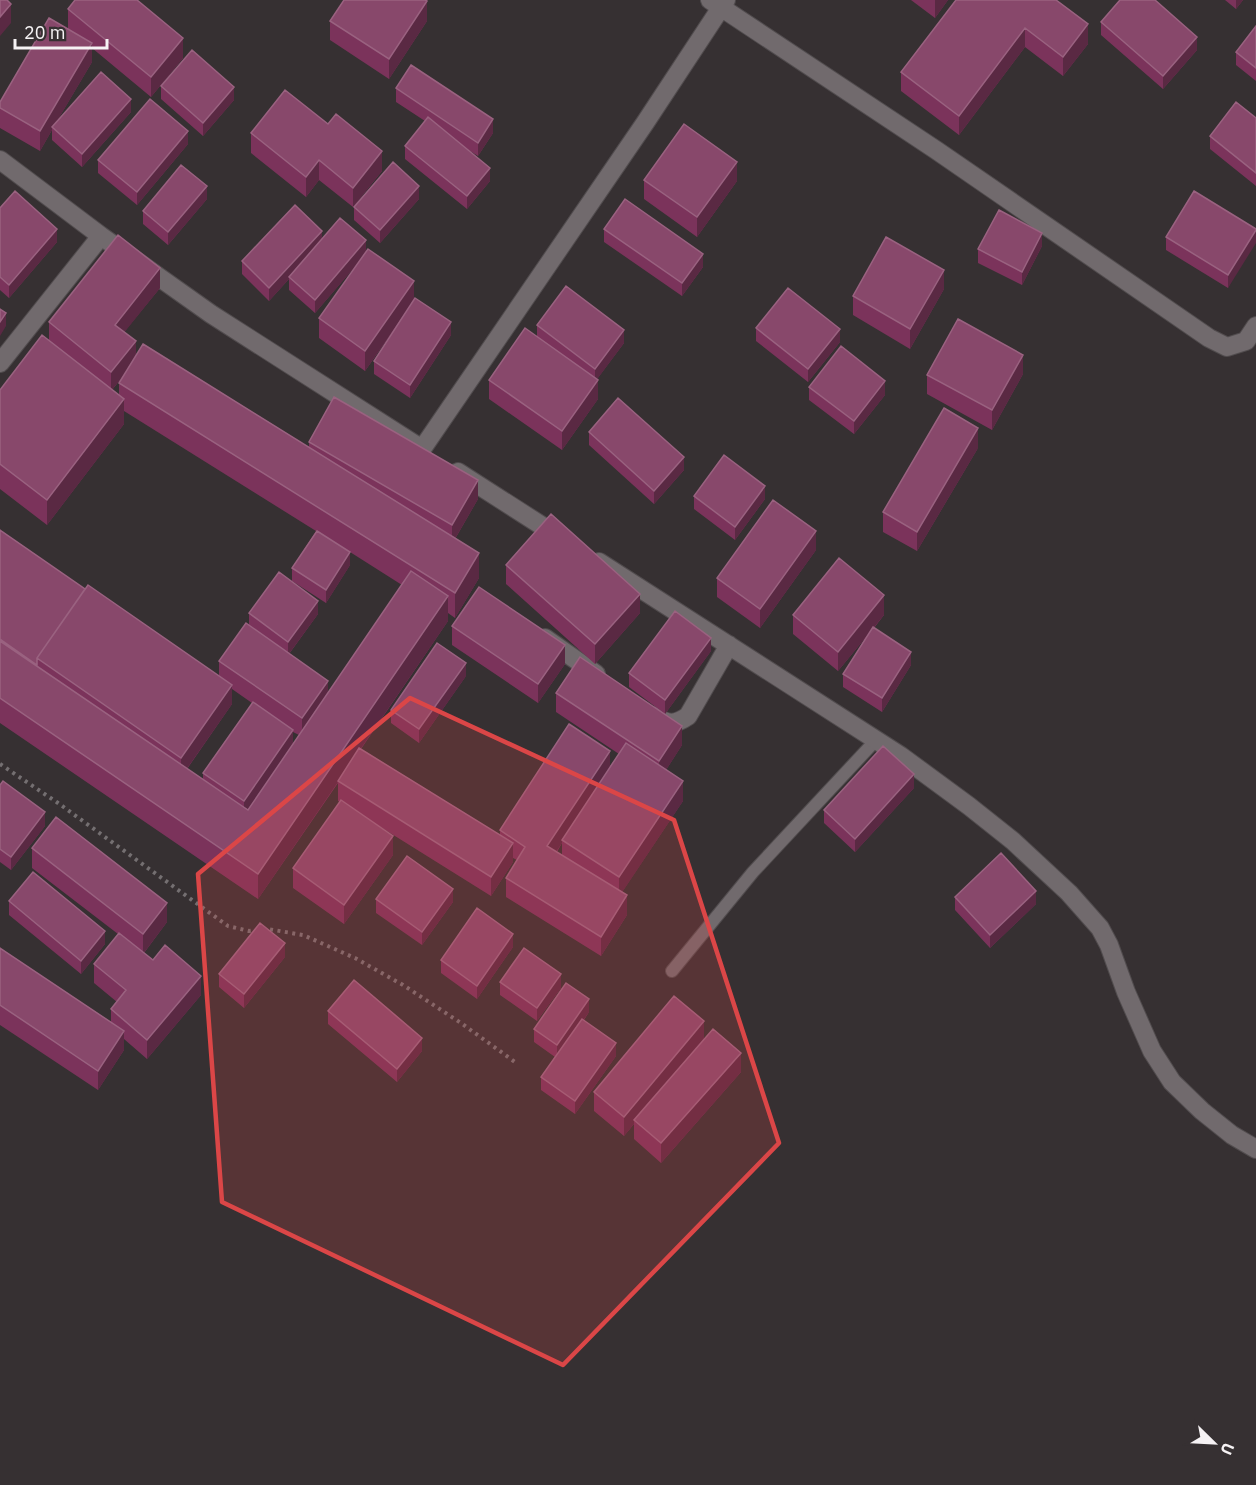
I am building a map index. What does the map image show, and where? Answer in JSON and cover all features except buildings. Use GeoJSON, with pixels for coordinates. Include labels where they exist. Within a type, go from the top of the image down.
{"type":"FeatureCollection","features":[{"type":"Feature","properties":{"kind":"street"},"geometry":{"type":"LineString","coordinates":[[432,456],[645,123],[719,2],[1209,338],[1227,347],[1246,341],[1256,326]]}},
{"type":"Feature","properties":{"kind":"street"},"geometry":{"type":"LineString","coordinates":[[0,160],[101,236],[211,314],[901,756],[969,806],[1013,841],[1070,894],[1100,928],[1152,1052],[1172,1082],[1202,1111],[1232,1135],[1256,1149]]}},
{"type":"Feature","properties":{"kind":"street"},"geometry":{"type":"LineString","coordinates":[[0,363],[101,236]]}},
{"type":"Feature","properties":{"kind":"street"},"geometry":{"type":"LineString","coordinates":[[532,629],[607,682]]}},
{"type":"Feature","properties":{"kind":"street"},"geometry":{"type":"LineString","coordinates":[[645,709],[664,722],[679,722],[688,716],[729,645]]}},
{"type":"Feature","properties":{"kind":"lane"},"geometry":{"type":"LineString","coordinates":[[672,971],[753,872],[876,740]]}},
{"type":"Feature","properties":{"kind":"path"},"geometry":{"type":"LineString","coordinates":[[0,764],[58,803],[228,926],[249,932],[268,929],[303,935],[356,958],[462,1023],[515,1062]]}},
{"type":"Feature","properties":{"kind":"highlighted area"},"geometry":{"type":"Polygon","coordinates":[[[410,698],[674,820],[779,1143],[563,1365],[222,1202],[198,874],[410,698]]]}}]}
